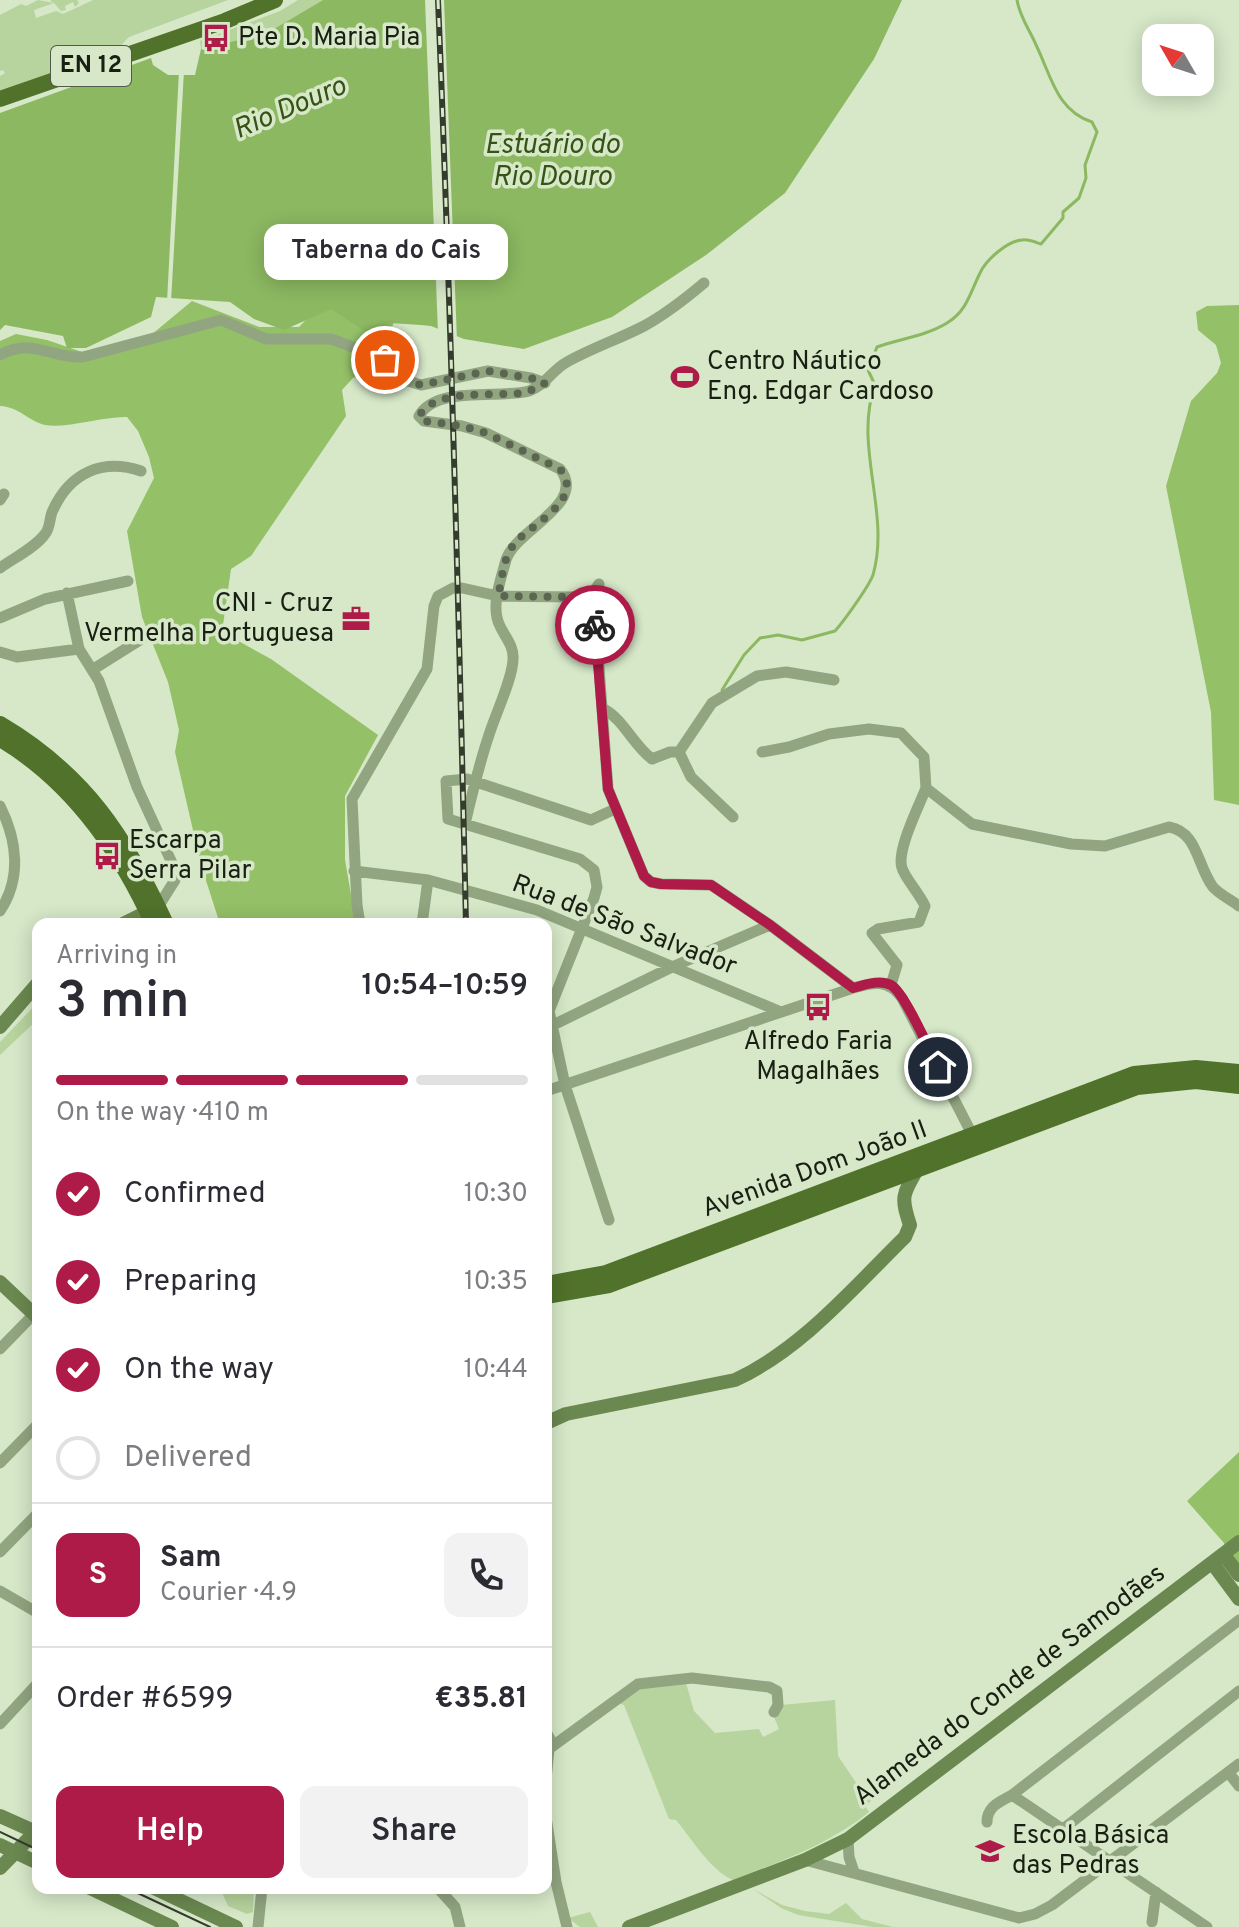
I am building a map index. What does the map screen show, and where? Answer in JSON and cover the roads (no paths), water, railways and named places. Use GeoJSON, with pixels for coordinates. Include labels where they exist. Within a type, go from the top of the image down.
{"type":"FeatureCollection","features":[{"type":"Feature","properties":{"kind":"main road","name":"EN 12"},"geometry":{"type":"LineString","coordinates":[[0,99],[225,21],[275,0]]}},
{"type":"Feature","properties":{"kind":"main road"},"geometry":{"type":"LineString","coordinates":[[0,724],[72,777],[108,818],[153,914]]}},
{"type":"Feature","properties":{"kind":"main road"},"geometry":{"type":"LineString","coordinates":[[0,739],[52,775],[95,823],[153,914]]}},
{"type":"Feature","properties":{"kind":"main road","name":"Avenida Dom João II"},"geometry":{"type":"LineString","coordinates":[[552,1295],[609,1285],[917,1170],[1134,1074],[1196,1068],[1239,1072]]}},
{"type":"Feature","properties":{"kind":"main road","name":"Avenida Dom João II"},"geometry":{"type":"LineString","coordinates":[[552,1283],[606,1273],[1137,1087],[1196,1081],[1239,1086]]}},
{"type":"Feature","properties":{"kind":"street"},"geometry":{"type":"LineString","coordinates":[[465,824],[475,782],[513,664],[512,647],[496,613],[509,551],[515,542],[556,507],[565,492],[565,475],[560,469],[486,433],[424,421],[419,416],[426,407],[464,395],[519,393],[545,383],[563,363],[644,326],[675,307],[704,283]]}},
{"type":"Feature","properties":{"kind":"street"},"geometry":{"type":"LineString","coordinates":[[0,355],[15,348],[29,347],[83,357],[221,320],[266,339],[328,338],[385,360],[405,380],[421,385],[488,371],[545,383]]}},
{"type":"Feature","properties":{"kind":"street"},"geometry":{"type":"LineString","coordinates":[[0,568],[45,536],[52,510],[75,478],[103,467],[141,471]]}},
{"type":"Feature","properties":{"kind":"street"},"geometry":{"type":"LineString","coordinates":[[0,618],[67,593],[128,581]]}},
{"type":"Feature","properties":{"kind":"street"},"geometry":{"type":"LineString","coordinates":[[586,602],[599,584]]}},
{"type":"Feature","properties":{"kind":"street"},"geometry":{"type":"LineString","coordinates":[[359,918],[354,871],[352,799],[427,669],[434,606],[438,596],[453,588],[478,590],[498,596],[576,597],[586,602],[596,627],[608,789],[644,876],[651,882],[711,885],[853,988]]}},
{"type":"Feature","properties":{"kind":"street"},"geometry":{"type":"LineString","coordinates":[[67,593],[79,649],[99,681],[137,787],[172,863],[175,880],[153,914]]}},
{"type":"Feature","properties":{"kind":"street"},"geometry":{"type":"LineString","coordinates":[[92,670],[143,638]]}},
{"type":"Feature","properties":{"kind":"street"},"geometry":{"type":"LineString","coordinates":[[0,652],[17,657],[79,649]]}},
{"type":"Feature","properties":{"kind":"street"},"geometry":{"type":"LineString","coordinates":[[679,752],[712,703],[757,676],[786,672],[834,680]]}},
{"type":"Feature","properties":{"kind":"street"},"geometry":{"type":"LineString","coordinates":[[604,709],[613,714],[642,752],[652,759],[679,752]]}},
{"type":"Feature","properties":{"kind":"street"},"geometry":{"type":"LineString","coordinates":[[762,752],[829,734],[869,729],[901,733],[924,757],[926,788],[900,857],[902,870],[918,890],[925,906],[919,922],[878,929],[872,933],[897,965],[891,985]]}},
{"type":"Feature","properties":{"kind":"street"},"geometry":{"type":"LineString","coordinates":[[679,752],[691,777],[733,817]]}},
{"type":"Feature","properties":{"kind":"street"},"geometry":{"type":"LineString","coordinates":[[552,1004],[597,887],[594,870],[589,863],[448,819],[446,781],[467,779],[591,820],[615,809]]}},
{"type":"Feature","properties":{"kind":"street"},"geometry":{"type":"LineString","coordinates":[[926,788],[972,824],[1071,844],[1105,846],[1169,827],[1178,829],[1194,846],[1214,889],[1239,906]]}},
{"type":"Feature","properties":{"kind":"street"},"geometry":{"type":"LineString","coordinates":[[0,806],[15,846],[15,875],[0,911]]}},
{"type":"Feature","properties":{"kind":"street","name":"Rua de São Salvador"},"geometry":{"type":"LineString","coordinates":[[354,871],[428,880],[537,910],[781,1012]]}},
{"type":"Feature","properties":{"kind":"street"},"geometry":{"type":"LineString","coordinates":[[423,918],[428,880]]}},
{"type":"Feature","properties":{"kind":"street"},"geometry":{"type":"LineString","coordinates":[[552,1026],[672,967],[770,925]]}},
{"type":"Feature","properties":{"kind":"street"},"geometry":{"type":"LineString","coordinates":[[552,1089],[853,988],[879,983],[891,985],[902,998],[976,1142]]}},
{"type":"Feature","properties":{"kind":"street"},"geometry":{"type":"LineString","coordinates":[[0,1027],[32,990]]}},
{"type":"Feature","properties":{"kind":"street"},"geometry":{"type":"LineString","coordinates":[[552,1038],[609,1220]]}},
{"type":"Feature","properties":{"kind":"street"},"geometry":{"type":"LineString","coordinates":[[552,1420],[566,1414],[735,1380],[758,1369],[822,1318],[905,1237],[910,1225],[902,1202],[904,1191],[917,1170]]}},
{"type":"Feature","properties":{"kind":"street"},"geometry":{"type":"LineString","coordinates":[[877,1185],[902,1202]]}},
{"type":"Feature","properties":{"kind":"street"},"geometry":{"type":"LineString","coordinates":[[0,1282],[32,1312]]}},
{"type":"Feature","properties":{"kind":"street"},"geometry":{"type":"LineString","coordinates":[[0,1349],[32,1320]]}},
{"type":"Feature","properties":{"kind":"street"},"geometry":{"type":"LineString","coordinates":[[0,1463],[32,1430]]}},
{"type":"Feature","properties":{"kind":"street"},"geometry":{"type":"LineString","coordinates":[[0,1552],[32,1519]]}},
{"type":"Feature","properties":{"kind":"street","name":"Alameda do Conde de Samodães"},"geometry":{"type":"LineString","coordinates":[[629,1927],[805,1860],[848,1839],[1239,1542]]}},
{"type":"Feature","properties":{"kind":"street"},"geometry":{"type":"LineString","coordinates":[[1218,1559],[1239,1575]]}},
{"type":"Feature","properties":{"kind":"street"},"geometry":{"type":"LineString","coordinates":[[1218,1559],[1239,1599]]}},
{"type":"Feature","properties":{"kind":"street"},"geometry":{"type":"LineString","coordinates":[[0,1591],[32,1610]]}},
{"type":"Feature","properties":{"kind":"street"},"geometry":{"type":"LineString","coordinates":[[987,1822],[992,1806],[1012,1795],[1239,1620]]}},
{"type":"Feature","properties":{"kind":"street"},"geometry":{"type":"LineString","coordinates":[[552,1746],[638,1684],[692,1678],[769,1687],[777,1691],[778,1705],[774,1712]]}},
{"type":"Feature","properties":{"kind":"street"},"geometry":{"type":"LineString","coordinates":[[0,1724],[32,1689]]}},
{"type":"Feature","properties":{"kind":"street"},"geometry":{"type":"LineString","coordinates":[[1063,1829],[1239,1691]]}},
{"type":"Feature","properties":{"kind":"street"},"geometry":{"type":"LineString","coordinates":[[805,1860],[1019,1918],[1052,1905],[1239,1764]]}},
{"type":"Feature","properties":{"kind":"street"},"geometry":{"type":"LineString","coordinates":[[1228,1772],[1239,1786]]}},
{"type":"Feature","properties":{"kind":"street"},"geometry":{"type":"LineString","coordinates":[[1012,1795],[1204,1926]]}},
{"type":"Feature","properties":{"kind":"street"},"geometry":{"type":"LineString","coordinates":[[0,1816],[32,1829]]}},
{"type":"Feature","properties":{"kind":"street"},"geometry":{"type":"LineString","coordinates":[[0,1868],[32,1836]]}},
{"type":"Feature","properties":{"kind":"street"},"geometry":{"type":"LineString","coordinates":[[848,1839],[854,1872]]}},
{"type":"Feature","properties":{"kind":"street"},"geometry":{"type":"LineString","coordinates":[[0,1845],[32,1860]]}},
{"type":"Feature","properties":{"kind":"street"},"geometry":{"type":"LineString","coordinates":[[552,1856],[567,1927]]}},
{"type":"Feature","properties":{"kind":"street"},"geometry":{"type":"LineString","coordinates":[[1152,1922],[1156,1892]]}},
{"type":"Feature","properties":{"kind":"street"},"geometry":{"type":"LineString","coordinates":[[103,1894],[172,1927]]}},
{"type":"Feature","properties":{"kind":"street"},"geometry":{"type":"LineString","coordinates":[[167,1894],[236,1927]]}},
{"type":"Feature","properties":{"kind":"street"},"geometry":{"type":"LineString","coordinates":[[258,1927],[261,1894]]}},
{"type":"Feature","properties":{"kind":"street"},"geometry":{"type":"LineString","coordinates":[[443,1894],[455,1907],[460,1927]]}},
{"type":"Feature","properties":{"kind":"water","name":"Estuário do Rio Douro"},"geometry":{"type":"Polygon","coordinates":[[[323,0],[902,0],[874,59],[785,193],[706,255],[612,317],[524,349],[464,339],[431,326],[390,323],[366,332],[331,309],[284,330],[254,319],[230,302],[156,297],[151,317],[86,348],[67,348],[63,336],[5,325],[0,330],[0,113],[151,58],[153,65],[168,75],[195,75],[201,49],[267,33],[323,0]]]}},
{"type":"Feature","properties":{"kind":"waterway"},"geometry":{"type":"LineString","coordinates":[[722,690],[744,655],[760,638],[778,635],[802,640],[835,631],[873,575],[878,528],[868,432],[869,408],[875,385],[868,370],[877,347],[930,331],[954,318],[964,307],[980,273],[992,257],[1016,241],[1041,244],[1063,218],[1063,212],[1079,198],[1086,178],[1085,165],[1097,132],[1092,122],[1080,117],[1063,101],[1017,0]]}},
{"type":"Feature","properties":{"kind":"tram line"},"geometry":{"type":"LineString","coordinates":[[0,1832],[32,1847]]}},
{"type":"Feature","properties":{"kind":"tram line"},"geometry":{"type":"LineString","coordinates":[[140,1894],[210,1927]]}},
{"type":"Feature","properties":{"kind":"railway"},"geometry":{"type":"LineString","coordinates":[[438,0],[466,918]]}},
{"type":"Feature","properties":{"kind":"place","name":"Pte D. Maria Pia"},"geometry":{"type":"Point","coordinates":[216,38]}},
{"type":"Feature","properties":{"kind":"place","name":"Taberna do Cais"},"geometry":{"type":"Point","coordinates":[385,360]}},
{"type":"Feature","properties":{"kind":"place","name":"Centro Náutico Eng. Edgar Cardoso"},"geometry":{"type":"Point","coordinates":[685,377]}},
{"type":"Feature","properties":{"kind":"place","name":"CNI - Cruz Vermelha Portuguesa"},"geometry":{"type":"Point","coordinates":[356,619]}},
{"type":"Feature","properties":{"kind":"place","name":"Escarpa Serra Pilar"},"geometry":{"type":"Point","coordinates":[107,856]}},
{"type":"Feature","properties":{"kind":"place","name":"Alfredo Faria Magalhães"},"geometry":{"type":"Point","coordinates":[818,1007]}},
{"type":"Feature","properties":{"kind":"place","name":"Escola Básica das Pedras"},"geometry":{"type":"Point","coordinates":[990,1851]}},
{"type":"Feature","properties":{"kind":"water label","name":"Rio Douro"},"geometry":{"type":"Point","coordinates":[290,109]}}]}
